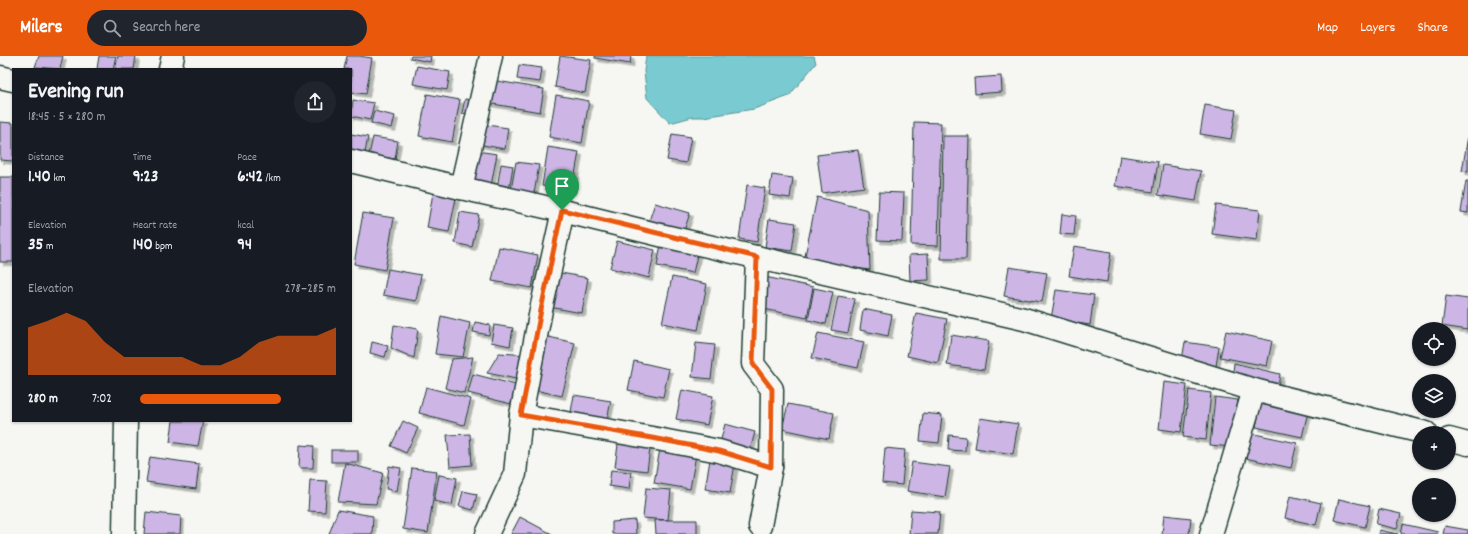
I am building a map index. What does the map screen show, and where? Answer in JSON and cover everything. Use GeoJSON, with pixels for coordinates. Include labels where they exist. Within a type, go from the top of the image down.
{"type":"FeatureCollection","features":[{"type":"Feature","properties":{"kind":"street"},"geometry":{"type":"LineString","coordinates":[[170,68],[173,56]]}},
{"type":"Feature","properties":{"kind":"street"},"geometry":{"type":"LineString","coordinates":[[461,188],[492,56]]}},
{"type":"Feature","properties":{"kind":"street"},"geometry":{"type":"LineString","coordinates":[[0,77],[12,80]]}},
{"type":"Feature","properties":{"kind":"street"},"geometry":{"type":"LineString","coordinates":[[352,161],[1024,319],[1254,390],[1412,430]]}},
{"type":"Feature","properties":{"kind":"street"},"geometry":{"type":"LineString","coordinates":[[487,534],[515,474],[521,415],[562,210]]}},
{"type":"Feature","properties":{"kind":"street"},"geometry":{"type":"LineString","coordinates":[[757,257],[753,364],[772,389],[771,467],[760,526]]}},
{"type":"Feature","properties":{"kind":"street"},"geometry":{"type":"LineString","coordinates":[[1211,534],[1254,390]]}},
{"type":"Feature","properties":{"kind":"street"},"geometry":{"type":"LineString","coordinates":[[521,415],[644,436],[719,451],[771,467]]}},
{"type":"Feature","properties":{"kind":"street"},"geometry":{"type":"LineString","coordinates":[[124,534],[126,422]]}},
{"type":"Feature","properties":{"kind":"street"},"geometry":{"type":"LineString","coordinates":[[1456,441],[1468,444]]}},
{"type":"Feature","properties":{"kind":"water"},"geometry":{"type":"Polygon","coordinates":[[[646,56],[814,56],[816,63],[789,96],[754,109],[703,117],[692,117],[670,123],[647,98],[644,71],[646,56]]]}},
{"type":"Feature","properties":{"kind":"building"},"geometry":{"type":"Polygon","coordinates":[[[39,56],[63,56],[60,68],[35,67],[39,56]]]}},
{"type":"Feature","properties":{"kind":"building"},"geometry":{"type":"Polygon","coordinates":[[[99,56],[116,56],[113,68],[97,68],[99,56]]]}},
{"type":"Feature","properties":{"kind":"building"},"geometry":{"type":"Polygon","coordinates":[[[118,56],[136,56],[134,68],[115,68],[118,56]]]}},
{"type":"Feature","properties":{"kind":"building"},"geometry":{"type":"Polygon","coordinates":[[[347,56],[372,58],[366,94],[352,92],[352,68],[344,68],[347,56]]]}},
{"type":"Feature","properties":{"kind":"building"},"geometry":{"type":"Polygon","coordinates":[[[411,56],[431,56],[430,62],[410,58],[411,56]]]}},
{"type":"Feature","properties":{"kind":"building"},"geometry":{"type":"Polygon","coordinates":[[[560,56],[591,60],[585,93],[555,87],[560,56]]]}},
{"type":"Feature","properties":{"kind":"building"},"geometry":{"type":"Polygon","coordinates":[[[595,56],[631,56],[630,64],[595,58],[595,56]]]}},
{"type":"Feature","properties":{"kind":"building"},"geometry":{"type":"Polygon","coordinates":[[[519,65],[542,68],[540,82],[517,79],[519,65]]]}},
{"type":"Feature","properties":{"kind":"building"},"geometry":{"type":"Polygon","coordinates":[[[417,66],[450,72],[447,90],[413,84],[417,66]]]}},
{"type":"Feature","properties":{"kind":"building"},"geometry":{"type":"Polygon","coordinates":[[[1001,76],[1002,92],[975,94],[974,78],[1001,76]]]}},
{"type":"Feature","properties":{"kind":"building"},"geometry":{"type":"Polygon","coordinates":[[[491,80],[544,89],[540,112],[487,103],[491,80]]]}},
{"type":"Feature","properties":{"kind":"building"},"geometry":{"type":"Polygon","coordinates":[[[427,94],[460,100],[452,142],[419,136],[427,94]]]}},
{"type":"Feature","properties":{"kind":"building"},"geometry":{"type":"Polygon","coordinates":[[[556,95],[589,101],[582,143],[549,137],[556,95]]]}},
{"type":"Feature","properties":{"kind":"building"},"geometry":{"type":"Polygon","coordinates":[[[465,99],[478,101],[476,116],[462,113],[465,99]]]}},
{"type":"Feature","properties":{"kind":"building"},"geometry":{"type":"Polygon","coordinates":[[[353,100],[374,103],[370,120],[352,116],[353,100]]]}},
{"type":"Feature","properties":{"kind":"building"},"geometry":{"type":"Polygon","coordinates":[[[1205,105],[1236,110],[1231,139],[1200,134],[1205,105]]]}},
{"type":"Feature","properties":{"kind":"building"},"geometry":{"type":"Polygon","coordinates":[[[374,111],[395,116],[392,128],[371,123],[374,111]]]}},
{"type":"Feature","properties":{"kind":"building"},"geometry":{"type":"Polygon","coordinates":[[[0,122],[12,123],[12,161],[0,160],[0,122]]]}},
{"type":"Feature","properties":{"kind":"building"},"geometry":{"type":"Polygon","coordinates":[[[914,122],[941,123],[938,246],[911,245],[914,122]]]}},
{"type":"Feature","properties":{"kind":"building"},"geometry":{"type":"Polygon","coordinates":[[[480,124],[508,128],[505,149],[477,144],[480,124]]]}},
{"type":"Feature","properties":{"kind":"building"},"geometry":{"type":"Polygon","coordinates":[[[352,134],[368,137],[365,153],[352,151],[352,134]]]}},
{"type":"Feature","properties":{"kind":"building"},"geometry":{"type":"Polygon","coordinates":[[[672,134],[691,137],[686,163],[667,160],[672,134]]]}},
{"type":"Feature","properties":{"kind":"building"},"geometry":{"type":"Polygon","coordinates":[[[943,136],[969,136],[966,259],[941,259],[943,136]]]}},
{"type":"Feature","properties":{"kind":"building"},"geometry":{"type":"Polygon","coordinates":[[[1468,136],[1468,172],[1462,171],[1468,136]]]}},
{"type":"Feature","properties":{"kind":"building"},"geometry":{"type":"Polygon","coordinates":[[[373,137],[398,141],[395,159],[369,155],[373,137]]]}},
{"type":"Feature","properties":{"kind":"building"},"geometry":{"type":"Polygon","coordinates":[[[548,147],[579,152],[572,191],[542,186],[548,147]]]}},
{"type":"Feature","properties":{"kind":"building"},"geometry":{"type":"Polygon","coordinates":[[[858,150],[864,187],[822,193],[817,155],[858,150]]]}},
{"type":"Feature","properties":{"kind":"building"},"geometry":{"type":"Polygon","coordinates":[[[477,151],[497,154],[491,186],[471,183],[477,151]]]}},
{"type":"Feature","properties":{"kind":"building"},"geometry":{"type":"Polygon","coordinates":[[[1120,156],[1158,162],[1153,192],[1115,186],[1120,156]]]}},
{"type":"Feature","properties":{"kind":"building"},"geometry":{"type":"Polygon","coordinates":[[[516,162],[539,165],[534,194],[511,190],[516,162]]]}},
{"type":"Feature","properties":{"kind":"building"},"geometry":{"type":"Polygon","coordinates":[[[501,164],[513,166],[509,190],[497,188],[501,164]]]}},
{"type":"Feature","properties":{"kind":"building"},"geometry":{"type":"Polygon","coordinates":[[[1163,165],[1201,171],[1196,201],[1158,195],[1163,165]]]}},
{"type":"Feature","properties":{"kind":"building"},"geometry":{"type":"Polygon","coordinates":[[[772,175],[793,178],[790,198],[769,195],[772,175]]]}},
{"type":"Feature","properties":{"kind":"building"},"geometry":{"type":"Polygon","coordinates":[[[0,177],[12,177],[12,262],[0,262],[0,177]]]}},
{"type":"Feature","properties":{"kind":"building"},"geometry":{"type":"Polygon","coordinates":[[[1466,181],[1468,181],[1468,213],[1461,212],[1466,181]]]}},
{"type":"Feature","properties":{"kind":"building"},"geometry":{"type":"Polygon","coordinates":[[[747,185],[765,188],[757,242],[739,239],[747,185]]]}},
{"type":"Feature","properties":{"kind":"building"},"geometry":{"type":"Polygon","coordinates":[[[879,192],[904,193],[902,241],[877,240],[879,192]]]}},
{"type":"Feature","properties":{"kind":"building"},"geometry":{"type":"Polygon","coordinates":[[[433,193],[456,198],[449,232],[427,228],[433,193]]]}},
{"type":"Feature","properties":{"kind":"building"},"geometry":{"type":"Polygon","coordinates":[[[817,197],[868,210],[870,270],[804,261],[817,197]]]}},
{"type":"Feature","properties":{"kind":"building"},"geometry":{"type":"Polygon","coordinates":[[[655,203],[690,213],[684,231],[649,221],[655,203]]]}},
{"type":"Feature","properties":{"kind":"building"},"geometry":{"type":"Polygon","coordinates":[[[1216,205],[1260,210],[1257,240],[1212,234],[1216,205]]]}},
{"type":"Feature","properties":{"kind":"building"},"geometry":{"type":"Polygon","coordinates":[[[460,212],[479,215],[472,247],[455,243],[460,212]]]}},
{"type":"Feature","properties":{"kind":"building"},"geometry":{"type":"Polygon","coordinates":[[[363,213],[394,218],[385,270],[354,264],[363,213]]]}},
{"type":"Feature","properties":{"kind":"building"},"geometry":{"type":"Polygon","coordinates":[[[1062,214],[1076,216],[1074,235],[1060,234],[1062,214]]]}},
{"type":"Feature","properties":{"kind":"building"},"geometry":{"type":"Polygon","coordinates":[[[769,219],[796,223],[792,251],[765,247],[769,219]]]}},
{"type":"Feature","properties":{"kind":"building"},"geometry":{"type":"Polygon","coordinates":[[[617,241],[655,250],[649,278],[610,268],[617,241]]]}},
{"type":"Feature","properties":{"kind":"building"},"geometry":{"type":"Polygon","coordinates":[[[661,244],[698,251],[693,273],[657,266],[661,244]]]}},
{"type":"Feature","properties":{"kind":"building"},"geometry":{"type":"Polygon","coordinates":[[[1074,246],[1111,252],[1107,282],[1069,276],[1074,246]]]}},
{"type":"Feature","properties":{"kind":"building"},"geometry":{"type":"Polygon","coordinates":[[[499,247],[538,255],[532,288],[492,281],[499,247]]]}},
{"type":"Feature","properties":{"kind":"building"},"geometry":{"type":"Polygon","coordinates":[[[928,254],[929,280],[910,281],[909,255],[928,254]]]}},
{"type":"Feature","properties":{"kind":"building"},"geometry":{"type":"Polygon","coordinates":[[[1009,267],[1047,273],[1042,302],[1004,296],[1009,267]]]}},
{"type":"Feature","properties":{"kind":"building"},"geometry":{"type":"Polygon","coordinates":[[[388,269],[421,275],[416,301],[383,295],[388,269]]]}},
{"type":"Feature","properties":{"kind":"building"},"geometry":{"type":"Polygon","coordinates":[[[556,272],[588,278],[582,313],[549,307],[556,272]]]}},
{"type":"Feature","properties":{"kind":"building"},"geometry":{"type":"Polygon","coordinates":[[[672,277],[707,284],[698,330],[662,323],[672,277]]]}},
{"type":"Feature","properties":{"kind":"building"},"geometry":{"type":"Polygon","coordinates":[[[765,277],[813,287],[807,318],[759,308],[765,277]]]}},
{"type":"Feature","properties":{"kind":"building"},"geometry":{"type":"Polygon","coordinates":[[[814,288],[833,292],[826,324],[808,320],[814,288]]]}},
{"type":"Feature","properties":{"kind":"building"},"geometry":{"type":"Polygon","coordinates":[[[1056,290],[1094,295],[1090,325],[1051,319],[1056,290]]]}},
{"type":"Feature","properties":{"kind":"building"},"geometry":{"type":"Polygon","coordinates":[[[838,296],[855,299],[848,333],[831,330],[838,296]]]}},
{"type":"Feature","properties":{"kind":"building"},"geometry":{"type":"Polygon","coordinates":[[[1446,296],[1468,299],[1468,330],[1456,328],[1456,322],[1443,322],[1446,296]]]}},
{"type":"Feature","properties":{"kind":"building"},"geometry":{"type":"Polygon","coordinates":[[[863,309],[892,315],[888,336],[860,330],[863,309]]]}},
{"type":"Feature","properties":{"kind":"building"},"geometry":{"type":"Polygon","coordinates":[[[916,313],[947,319],[938,363],[907,356],[916,313]]]}},
{"type":"Feature","properties":{"kind":"building"},"geometry":{"type":"Polygon","coordinates":[[[441,316],[470,323],[463,357],[435,354],[441,316]]]}},
{"type":"Feature","properties":{"kind":"building"},"geometry":{"type":"Polygon","coordinates":[[[475,322],[490,325],[489,335],[473,332],[475,322]]]}},
{"type":"Feature","properties":{"kind":"building"},"geometry":{"type":"Polygon","coordinates":[[[394,325],[418,329],[414,358],[391,348],[394,325]]]}},
{"type":"Feature","properties":{"kind":"building"},"geometry":{"type":"Polygon","coordinates":[[[494,325],[513,328],[510,346],[491,342],[494,325]]]}},
{"type":"Feature","properties":{"kind":"building"},"geometry":{"type":"Polygon","coordinates":[[[1226,331],[1272,341],[1267,366],[1220,357],[1226,331]]]}},
{"type":"Feature","properties":{"kind":"building"},"geometry":{"type":"Polygon","coordinates":[[[818,333],[864,342],[858,368],[812,358],[818,333]]]}},
{"type":"Feature","properties":{"kind":"building"},"geometry":{"type":"Polygon","coordinates":[[[540,335],[575,343],[562,396],[526,388],[540,335]]]}},
{"type":"Feature","properties":{"kind":"building"},"geometry":{"type":"Polygon","coordinates":[[[951,335],[989,341],[984,370],[947,365],[951,335]]]}},
{"type":"Feature","properties":{"kind":"building"},"geometry":{"type":"Polygon","coordinates":[[[372,342],[388,346],[385,357],[370,353],[372,342]]]}},
{"type":"Feature","properties":{"kind":"building"},"geometry":{"type":"Polygon","coordinates":[[[1185,342],[1219,347],[1216,366],[1182,360],[1185,342]]]}},
{"type":"Feature","properties":{"kind":"building"},"geometry":{"type":"Polygon","coordinates":[[[696,343],[715,345],[711,379],[692,377],[696,343]]]}},
{"type":"Feature","properties":{"kind":"building"},"geometry":{"type":"Polygon","coordinates":[[[499,353],[529,355],[521,380],[487,373],[499,353]]]}},
{"type":"Feature","properties":{"kind":"building"},"geometry":{"type":"Polygon","coordinates":[[[473,357],[464,393],[445,388],[452,359],[473,357]]]}},
{"type":"Feature","properties":{"kind":"building"},"geometry":{"type":"Polygon","coordinates":[[[634,361],[669,369],[663,397],[628,390],[634,361]]]}},
{"type":"Feature","properties":{"kind":"building"},"geometry":{"type":"Polygon","coordinates":[[[1234,363],[1280,374],[1277,393],[1232,381],[1234,363]]]}},
{"type":"Feature","properties":{"kind":"building"},"geometry":{"type":"Polygon","coordinates":[[[473,374],[516,385],[511,404],[468,393],[473,374]]]}},
{"type":"Feature","properties":{"kind":"building"},"geometry":{"type":"Polygon","coordinates":[[[1164,382],[1187,385],[1181,432],[1159,429],[1164,382]]]}},
{"type":"Feature","properties":{"kind":"building"},"geometry":{"type":"Polygon","coordinates":[[[426,387],[471,399],[464,425],[419,413],[426,387]]]}},
{"type":"Feature","properties":{"kind":"building"},"geometry":{"type":"Polygon","coordinates":[[[682,390],[713,396],[707,425],[676,419],[682,390]]]}},
{"type":"Feature","properties":{"kind":"building"},"geometry":{"type":"Polygon","coordinates":[[[1189,390],[1211,393],[1206,440],[1183,437],[1189,390]]]}},
{"type":"Feature","properties":{"kind":"building"},"geometry":{"type":"Polygon","coordinates":[[[574,395],[611,401],[605,429],[569,423],[574,395]]]}},
{"type":"Feature","properties":{"kind":"building"},"geometry":{"type":"Polygon","coordinates":[[[1215,397],[1238,400],[1232,447],[1210,445],[1215,397]]]}},
{"type":"Feature","properties":{"kind":"building"},"geometry":{"type":"Polygon","coordinates":[[[1261,402],[1308,412],[1302,437],[1256,427],[1261,402]]]}},
{"type":"Feature","properties":{"kind":"building"},"geometry":{"type":"Polygon","coordinates":[[[788,404],[834,413],[829,439],[782,429],[788,404]]]}},
{"type":"Feature","properties":{"kind":"building"},"geometry":{"type":"Polygon","coordinates":[[[923,413],[942,415],[939,443],[920,441],[923,413]]]}},
{"type":"Feature","properties":{"kind":"building"},"geometry":{"type":"Polygon","coordinates":[[[980,418],[1018,424],[1013,454],[975,448],[980,418]]]}},
{"type":"Feature","properties":{"kind":"building"},"geometry":{"type":"Polygon","coordinates":[[[403,421],[418,428],[406,453],[391,446],[403,421]]]}},
{"type":"Feature","properties":{"kind":"building"},"geometry":{"type":"Polygon","coordinates":[[[173,422],[203,422],[198,446],[170,442],[173,422]]]}},
{"type":"Feature","properties":{"kind":"building"},"geometry":{"type":"Polygon","coordinates":[[[725,424],[755,432],[749,455],[719,447],[725,424]]]}},
{"type":"Feature","properties":{"kind":"building"},"geometry":{"type":"Polygon","coordinates":[[[1250,433],[1297,443],[1291,468],[1245,458],[1250,433]]]}},
{"type":"Feature","properties":{"kind":"building"},"geometry":{"type":"Polygon","coordinates":[[[470,434],[472,465],[450,467],[447,435],[470,434]]]}},
{"type":"Feature","properties":{"kind":"building"},"geometry":{"type":"Polygon","coordinates":[[[949,435],[966,437],[965,451],[948,450],[949,435]]]}},
{"type":"Feature","properties":{"kind":"building"},"geometry":{"type":"Polygon","coordinates":[[[619,437],[651,442],[647,471],[615,467],[619,437]]]}},
{"type":"Feature","properties":{"kind":"building"},"geometry":{"type":"Polygon","coordinates":[[[661,443],[697,449],[690,489],[654,483],[661,443]]]}},
{"type":"Feature","properties":{"kind":"building"},"geometry":{"type":"Polygon","coordinates":[[[300,445],[314,446],[313,468],[299,468],[300,445]]]}},
{"type":"Feature","properties":{"kind":"building"},"geometry":{"type":"Polygon","coordinates":[[[885,448],[905,450],[902,485],[882,483],[885,448]]]}},
{"type":"Feature","properties":{"kind":"building"},"geometry":{"type":"Polygon","coordinates":[[[331,450],[358,450],[358,462],[331,462],[331,450]]]}},
{"type":"Feature","properties":{"kind":"building"},"geometry":{"type":"Polygon","coordinates":[[[711,454],[736,458],[730,493],[705,489],[711,454]]]}},
{"type":"Feature","properties":{"kind":"building"},"geometry":{"type":"Polygon","coordinates":[[[150,457],[199,464],[196,489],[146,482],[150,457]]]}},
{"type":"Feature","properties":{"kind":"building"},"geometry":{"type":"Polygon","coordinates":[[[912,462],[950,467],[945,497],[907,491],[912,462]]]}},
{"type":"Feature","properties":{"kind":"building"},"geometry":{"type":"Polygon","coordinates":[[[345,463],[383,473],[376,504],[338,502],[345,463]]]}},
{"type":"Feature","properties":{"kind":"building"},"geometry":{"type":"Polygon","coordinates":[[[389,466],[401,468],[397,491],[386,489],[389,466]]]}},
{"type":"Feature","properties":{"kind":"building"},"geometry":{"type":"Polygon","coordinates":[[[412,468],[437,471],[428,533],[403,529],[412,468]]]}},
{"type":"Feature","properties":{"kind":"building"},"geometry":{"type":"Polygon","coordinates":[[[611,470],[631,472],[629,489],[609,486],[611,470]]]}},
{"type":"Feature","properties":{"kind":"building"},"geometry":{"type":"Polygon","coordinates":[[[439,475],[457,478],[452,505],[434,501],[439,475]]]}},
{"type":"Feature","properties":{"kind":"building"},"geometry":{"type":"Polygon","coordinates":[[[310,480],[327,481],[325,512],[308,511],[310,480]]]}},
{"type":"Feature","properties":{"kind":"building"},"geometry":{"type":"Polygon","coordinates":[[[646,488],[671,490],[668,520],[643,518],[646,488]]]}},
{"type":"Feature","properties":{"kind":"building"},"geometry":{"type":"Polygon","coordinates":[[[463,491],[477,494],[473,510],[459,506],[463,491]]]}},
{"type":"Feature","properties":{"kind":"building"},"geometry":{"type":"Polygon","coordinates":[[[1290,496],[1321,503],[1316,525],[1285,518],[1290,496]]]}},
{"type":"Feature","properties":{"kind":"building"},"geometry":{"type":"Polygon","coordinates":[[[1339,499],[1370,506],[1365,527],[1334,520],[1339,499]]]}},
{"type":"Feature","properties":{"kind":"building"},"geometry":{"type":"Polygon","coordinates":[[[1379,509],[1401,514],[1397,529],[1376,524],[1379,509]]]}},
{"type":"Feature","properties":{"kind":"building"},"geometry":{"type":"Polygon","coordinates":[[[338,510],[373,516],[372,534],[329,534],[338,510]]]}},
{"type":"Feature","properties":{"kind":"building"},"geometry":{"type":"Polygon","coordinates":[[[911,510],[940,512],[938,534],[909,534],[911,510]]]}},
{"type":"Feature","properties":{"kind":"building"},"geometry":{"type":"Polygon","coordinates":[[[146,512],[181,516],[180,534],[144,534],[146,512]]]}},
{"type":"Feature","properties":{"kind":"building"},"geometry":{"type":"Polygon","coordinates":[[[1164,515],[1191,518],[1189,534],[1162,534],[1164,515]]]}},
{"type":"Feature","properties":{"kind":"building"},"geometry":{"type":"Polygon","coordinates":[[[520,517],[552,534],[511,534],[520,517]]]}},
{"type":"Feature","properties":{"kind":"building"},"geometry":{"type":"Polygon","coordinates":[[[635,520],[636,534],[612,534],[612,522],[635,520]]]}},
{"type":"Feature","properties":{"kind":"building"},"geometry":{"type":"Polygon","coordinates":[[[655,520],[697,520],[697,534],[656,534],[655,520]]]}},
{"type":"Feature","properties":{"kind":"building"},"geometry":{"type":"Polygon","coordinates":[[[1403,524],[1438,532],[1437,534],[1401,534],[1403,524]]]}},
{"type":"Feature","properties":{"kind":"building"},"geometry":{"type":"Polygon","coordinates":[[[1445,526],[1468,530],[1468,534],[1443,534],[1445,526]]]}},
{"type":"Feature","properties":{"kind":"building"},"geometry":{"type":"Polygon","coordinates":[[[1379,530],[1398,534],[1378,534],[1379,530]]]}},
{"type":"Feature","properties":{"kind":"route"},"geometry":{"type":"LineString","coordinates":[[562,210],[660,235],[757,257],[753,364],[772,389],[771,467],[719,451],[521,415],[562,210]]}}]}
